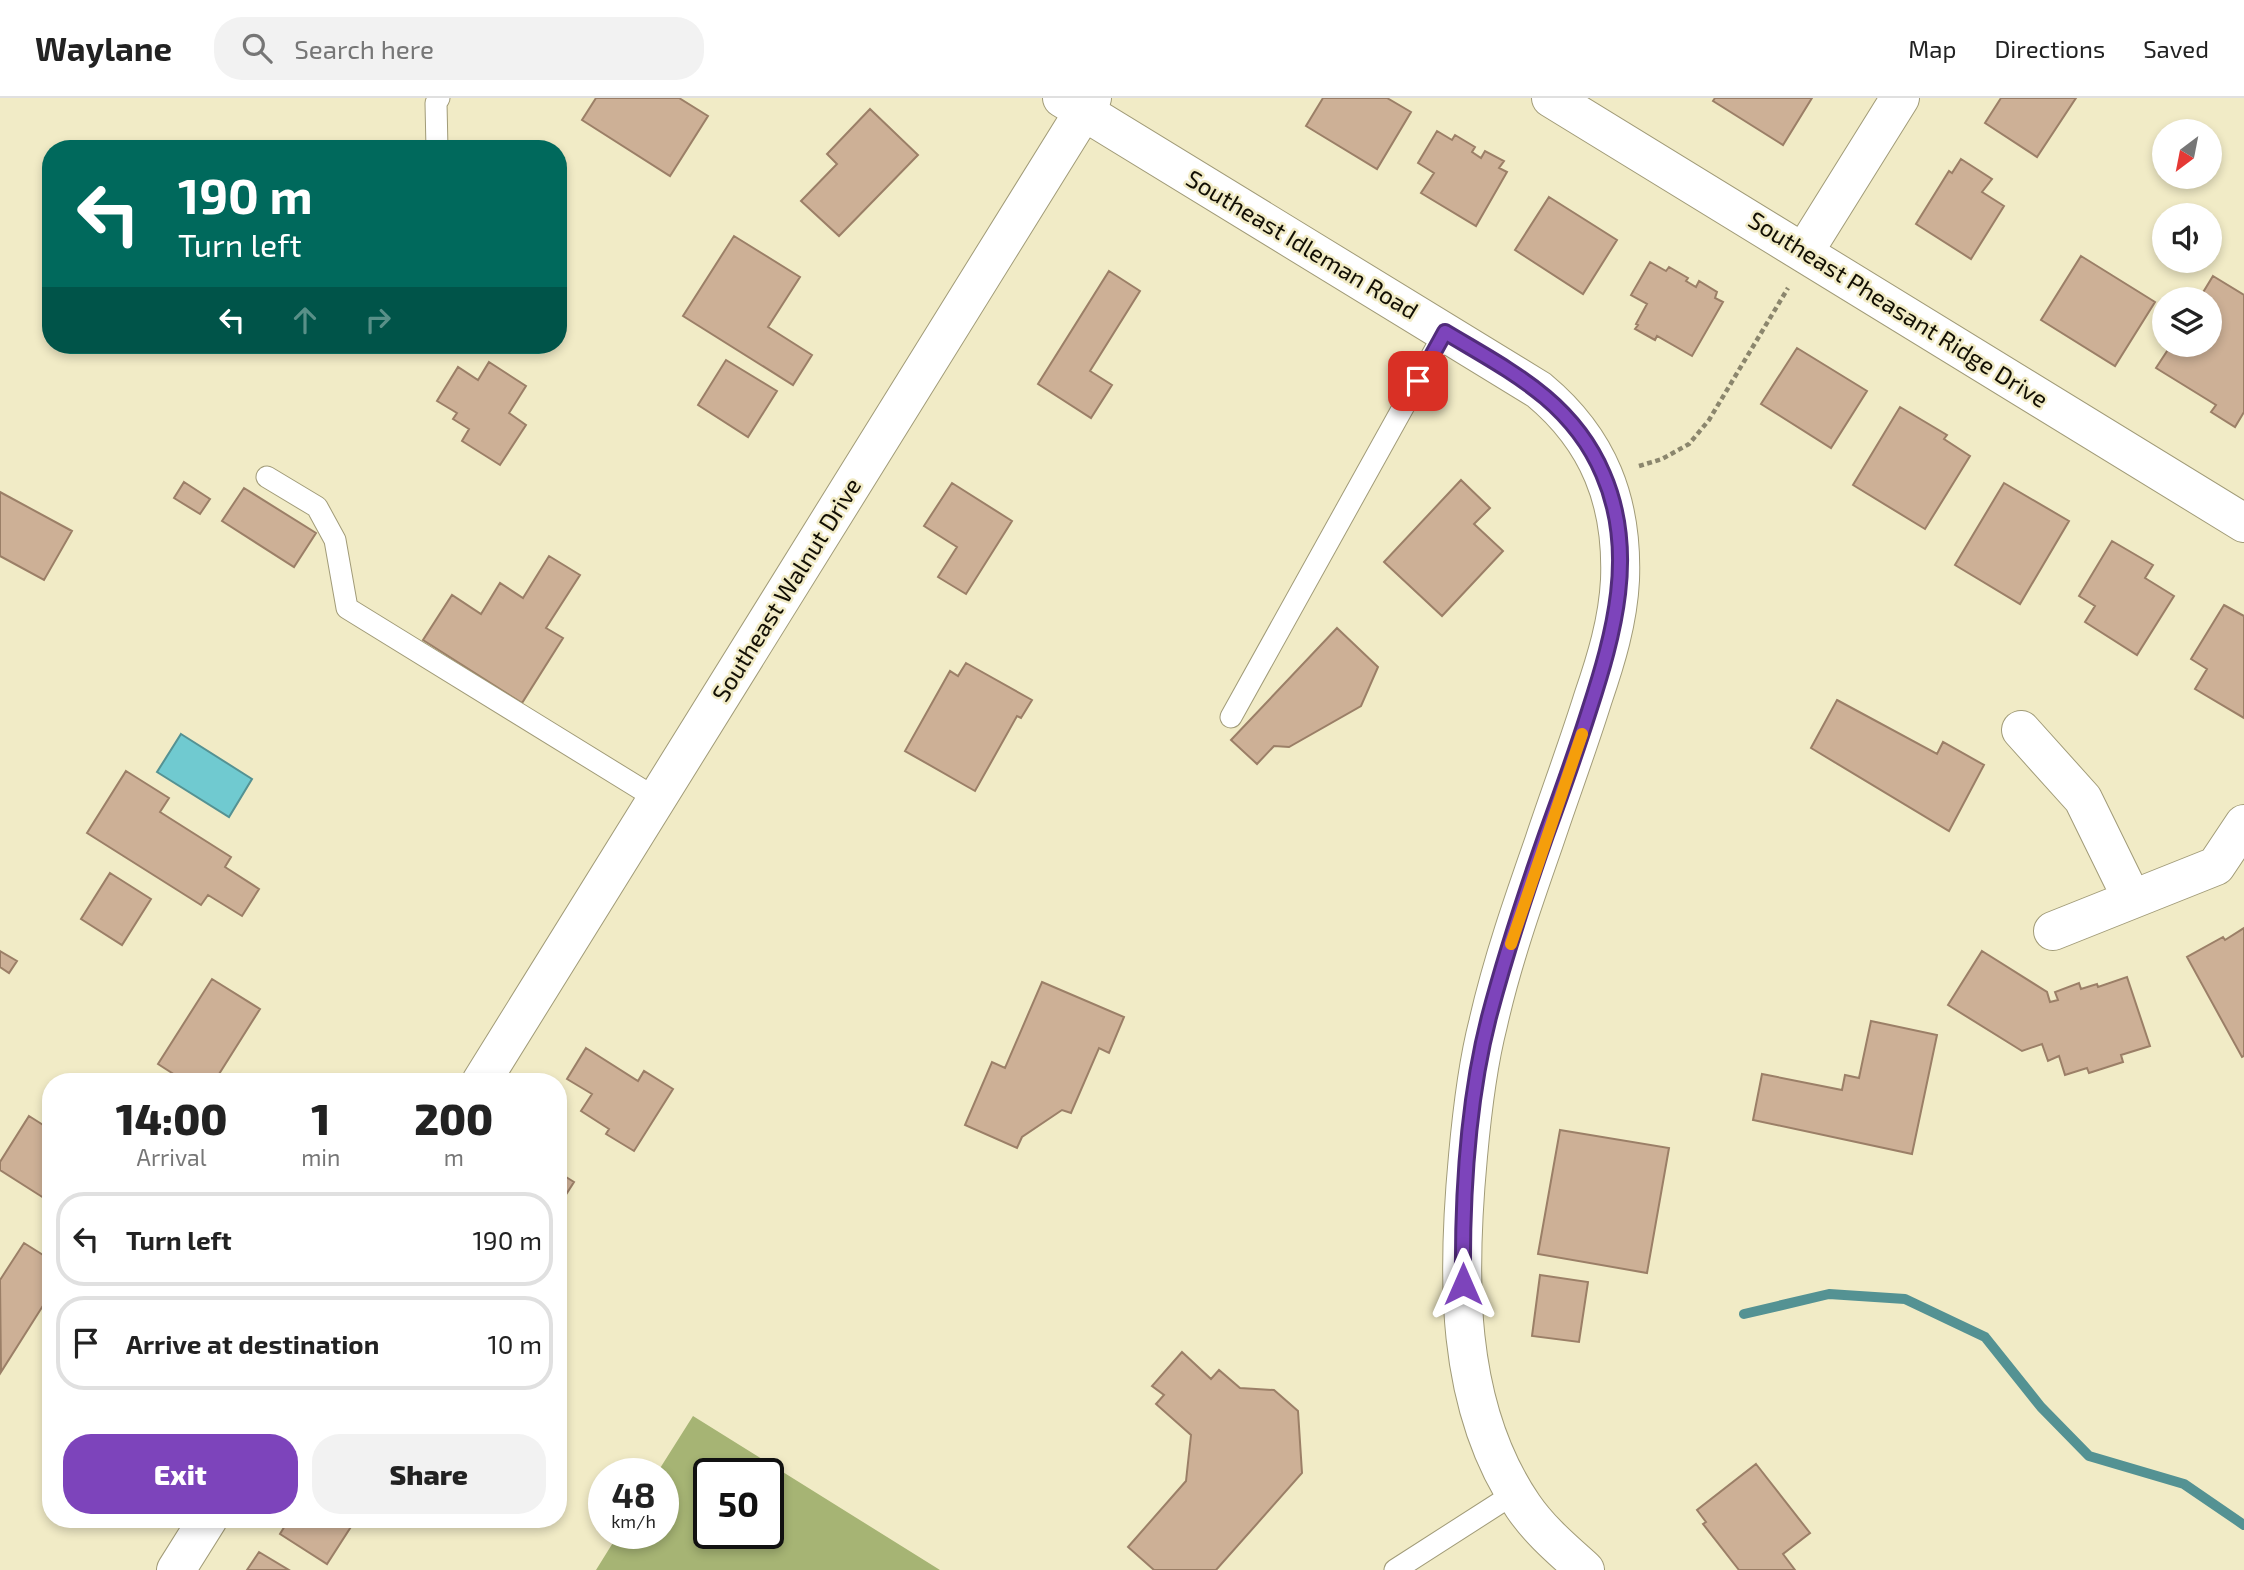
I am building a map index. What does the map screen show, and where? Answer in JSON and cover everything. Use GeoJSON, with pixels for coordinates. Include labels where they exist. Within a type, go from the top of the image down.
{"type":"FeatureCollection","features":[{"type":"Feature","properties":{"kind":"street","name":"Southeast Pheasant Ridge Drive"},"geometry":{"type":"LineString","coordinates":[[1551,98],[2244,523]]}},
{"type":"Feature","properties":{"kind":"street"},"geometry":{"type":"LineString","coordinates":[[1804,252],[1900,98]]}},
{"type":"Feature","properties":{"kind":"street","name":"Southeast Idleman Road"},"geometry":{"type":"LineString","coordinates":[[1079,102],[1539,390],[1580,431],[1605,477],[1620,544],[1620,581],[1611,642],[1493,1004],[1473,1102],[1462,1257],[1469,1361],[1476,1400],[1489,1441],[1515,1493],[1531,1517],[1585,1570]]}},
{"type":"Feature","properties":{"kind":"street","name":"Southeast Walnut Drive"},"geometry":{"type":"LineString","coordinates":[[487,1073],[657,799],[1079,102]]}},
{"type":"Feature","properties":{"kind":"street"},"geometry":{"type":"LineString","coordinates":[[2021,730],[2083,799],[2132,899]]}},
{"type":"Feature","properties":{"kind":"street"},"geometry":{"type":"LineString","coordinates":[[2053,931],[2216,866],[2244,824]]}},
{"type":"Feature","properties":{"kind":"street"},"geometry":{"type":"LineString","coordinates":[[176,1570],[202,1528]]}},
{"type":"Feature","properties":{"kind":"lane"},"geometry":{"type":"LineString","coordinates":[[437,140],[436,103],[439,98]]}},
{"type":"Feature","properties":{"kind":"lane"},"geometry":{"type":"LineString","coordinates":[[1231,717],[1445,332]]}},
{"type":"Feature","properties":{"kind":"lane"},"geometry":{"type":"LineString","coordinates":[[268,477],[317,507],[335,540],[347,608],[657,799]]}},
{"type":"Feature","properties":{"kind":"lane"},"geometry":{"type":"LineString","coordinates":[[1395,1570],[1515,1493]]}},
{"type":"Feature","properties":{"kind":"path"},"geometry":{"type":"LineString","coordinates":[[1605,477],[1662,459],[1689,444],[1709,419],[1789,288],[1804,252]]}},
{"type":"Feature","properties":{"kind":"green space"},"geometry":{"type":"Polygon","coordinates":[[[693,1416],[760,1458],[693,1458],[693,1549],[784,1549],[784,1473],[940,1570],[596,1570],[609,1549],[679,1549],[679,1458],[666,1458],[693,1416]]]}},
{"type":"Feature","properties":{"kind":"water"},"geometry":{"type":"Polygon","coordinates":[[[181,734],[252,779],[229,817],[157,772],[181,734]]]}},
{"type":"Feature","properties":{"kind":"building"},"geometry":{"type":"Polygon","coordinates":[[[596,98],[679,98],[708,116],[670,176],[582,120],[596,98]]]}},
{"type":"Feature","properties":{"kind":"building"},"geometry":{"type":"Polygon","coordinates":[[[1323,98],[1387,98],[1411,112],[1377,169],[1306,126],[1323,98]]]}},
{"type":"Feature","properties":{"kind":"building"},"geometry":{"type":"Polygon","coordinates":[[[1715,98],[1812,98],[1783,145],[1713,101],[1715,98]]]}},
{"type":"Feature","properties":{"kind":"building"},"geometry":{"type":"Polygon","coordinates":[[[2001,98],[2076,98],[2037,157],[1985,123],[2001,98]]]}},
{"type":"Feature","properties":{"kind":"building"},"geometry":{"type":"Polygon","coordinates":[[[870,109],[918,155],[839,236],[801,201],[837,164],[827,154],[870,109]]]}},
{"type":"Feature","properties":{"kind":"building"},"geometry":{"type":"Polygon","coordinates":[[[1437,131],[1452,140],[1455,135],[1475,147],[1472,152],[1481,158],[1485,151],[1504,161],[1499,168],[1507,172],[1476,226],[1421,193],[1434,173],[1418,163],[1437,131]]]}},
{"type":"Feature","properties":{"kind":"building"},"geometry":{"type":"Polygon","coordinates":[[[1961,159],[1992,179],[1982,192],[2004,206],[1971,259],[1916,224],[1949,171],[1952,173],[1961,159]]]}},
{"type":"Feature","properties":{"kind":"building"},"geometry":{"type":"Polygon","coordinates":[[[1549,197],[1617,240],[1583,294],[1515,250],[1549,197]]]}},
{"type":"Feature","properties":{"kind":"building"},"geometry":{"type":"Polygon","coordinates":[[[734,236],[800,277],[768,327],[812,355],[793,385],[683,316],[734,236]]]}},
{"type":"Feature","properties":{"kind":"building"},"geometry":{"type":"Polygon","coordinates":[[[2081,256],[2152,300],[2152,307],[2115,366],[2041,320],[2081,256]]]}},
{"type":"Feature","properties":{"kind":"building"},"geometry":{"type":"Polygon","coordinates":[[[1650,262],[1666,271],[1669,267],[1688,278],[1686,281],[1696,287],[1699,281],[1717,292],[1715,298],[1723,302],[1692,356],[1657,336],[1655,340],[1635,329],[1647,304],[1631,295],[1650,262]]]}},
{"type":"Feature","properties":{"kind":"building"},"geometry":{"type":"Polygon","coordinates":[[[1109,271],[1140,291],[1090,371],[1112,385],[1091,418],[1038,384],[1109,271]]]}},
{"type":"Feature","properties":{"kind":"building"},"geometry":{"type":"Polygon","coordinates":[[[2213,276],[2244,295],[2244,412],[2235,427],[2211,412],[2216,405],[2156,368],[2163,357],[2222,357],[2222,287],[2206,287],[2213,276]]]}},
{"type":"Feature","properties":{"kind":"building"},"geometry":{"type":"Polygon","coordinates":[[[1797,348],[1867,391],[1831,448],[1761,404],[1797,348]]]}},
{"type":"Feature","properties":{"kind":"building"},"geometry":{"type":"Polygon","coordinates":[[[726,360],[777,391],[748,437],[698,405],[726,360]]]}},
{"type":"Feature","properties":{"kind":"building"},"geometry":{"type":"Polygon","coordinates":[[[489,362],[526,386],[509,413],[526,425],[500,465],[462,441],[469,429],[453,419],[457,413],[437,401],[458,367],[478,380],[489,362]]]}},
{"type":"Feature","properties":{"kind":"building"},"geometry":{"type":"Polygon","coordinates":[[[1900,407],[1947,435],[1944,439],[1970,456],[1925,529],[1853,485],[1900,407]]]}},
{"type":"Feature","properties":{"kind":"building"},"geometry":{"type":"Polygon","coordinates":[[[1461,480],[1490,508],[1474,524],[1503,551],[1442,616],[1384,562],[1461,480]]]}},
{"type":"Feature","properties":{"kind":"building"},"geometry":{"type":"Polygon","coordinates":[[[184,482],[210,499],[200,514],[174,498],[184,482]]]}},
{"type":"Feature","properties":{"kind":"building"},"geometry":{"type":"Polygon","coordinates":[[[952,483],[1012,521],[966,594],[938,577],[957,547],[924,526],[952,483]]]}},
{"type":"Feature","properties":{"kind":"building"},"geometry":{"type":"Polygon","coordinates":[[[2004,483],[2069,521],[2020,604],[1955,565],[2004,483]]]}},
{"type":"Feature","properties":{"kind":"building"},"geometry":{"type":"Polygon","coordinates":[[[244,488],[316,533],[294,567],[222,521],[244,488]]]}},
{"type":"Feature","properties":{"kind":"building"},"geometry":{"type":"Polygon","coordinates":[[[0,492],[72,531],[44,580],[0,556],[0,492]]]}},
{"type":"Feature","properties":{"kind":"building"},"geometry":{"type":"Polygon","coordinates":[[[2112,541],[2153,565],[2145,578],[2174,596],[2137,655],[2085,622],[2095,606],[2079,596],[2112,541]]]}},
{"type":"Feature","properties":{"kind":"building"},"geometry":{"type":"Polygon","coordinates":[[[549,556],[580,575],[546,628],[563,638],[522,703],[423,640],[452,595],[481,614],[500,583],[523,598],[549,556]]]}},
{"type":"Feature","properties":{"kind":"building"},"geometry":{"type":"Polygon","coordinates":[[[2224,605],[2244,616],[2244,718],[2195,689],[2207,669],[2191,659],[2224,605]]]}},
{"type":"Feature","properties":{"kind":"building"},"geometry":{"type":"Polygon","coordinates":[[[1337,628],[1378,667],[1361,706],[1289,747],[1274,746],[1257,764],[1231,740],[1337,628]]]}},
{"type":"Feature","properties":{"kind":"building"},"geometry":{"type":"Polygon","coordinates":[[[966,663],[1032,700],[1021,718],[1017,716],[975,791],[905,751],[950,671],[958,676],[966,663]]]}},
{"type":"Feature","properties":{"kind":"building"},"geometry":{"type":"Polygon","coordinates":[[[1837,700],[1937,754],[1943,742],[1984,765],[1949,831],[1811,748],[1837,700]]]}},
{"type":"Feature","properties":{"kind":"building"},"geometry":{"type":"Polygon","coordinates":[[[126,771],[169,798],[160,812],[231,857],[225,867],[259,889],[242,916],[208,895],[201,905],[87,833],[126,771]]]}},
{"type":"Feature","properties":{"kind":"building"},"geometry":{"type":"Polygon","coordinates":[[[110,873],[151,899],[122,945],[81,919],[110,873]]]}},
{"type":"Feature","properties":{"kind":"building"},"geometry":{"type":"Polygon","coordinates":[[[2244,928],[2244,1056],[2242,1057],[2187,957],[2244,928]]]}},
{"type":"Feature","properties":{"kind":"building"},"geometry":{"type":"Polygon","coordinates":[[[0,951],[17,961],[9,973],[0,967],[0,951]]]}},
{"type":"Feature","properties":{"kind":"building"},"geometry":{"type":"Polygon","coordinates":[[[1982,951],[2047,992],[2050,1002],[2058,1000],[2055,992],[2079,983],[2081,989],[2097,984],[2098,987],[2127,977],[2150,1046],[2121,1055],[2123,1062],[2089,1073],[2087,1068],[2065,1075],[2059,1056],[2048,1061],[2042,1044],[2022,1051],[1948,1005],[1982,951]]]}},
{"type":"Feature","properties":{"kind":"building"},"geometry":{"type":"Polygon","coordinates":[[[212,979],[260,1009],[220,1073],[172,1073],[158,1064],[212,979]]]}},
{"type":"Feature","properties":{"kind":"building"},"geometry":{"type":"Polygon","coordinates":[[[1042,982],[1124,1017],[1109,1053],[1099,1048],[1071,1113],[1062,1110],[1022,1137],[1017,1148],[965,1125],[992,1062],[1005,1068],[1042,982]]]}},
{"type":"Feature","properties":{"kind":"building"},"geometry":{"type":"Polygon","coordinates":[[[1871,1021],[1937,1035],[1912,1154],[1753,1120],[1762,1074],[1842,1090],[1845,1075],[1859,1078],[1871,1021]]]}},
{"type":"Feature","properties":{"kind":"building"},"geometry":{"type":"Polygon","coordinates":[[[586,1048],[638,1081],[644,1071],[673,1089],[634,1151],[606,1134],[609,1129],[581,1111],[592,1094],[567,1079],[586,1048]]]}},
{"type":"Feature","properties":{"kind":"building"},"geometry":{"type":"Polygon","coordinates":[[[29,1116],[42,1124],[42,1197],[0,1170],[0,1162],[29,1116]]]}},
{"type":"Feature","properties":{"kind":"building"},"geometry":{"type":"Polygon","coordinates":[[[1560,1130],[1669,1148],[1647,1273],[1538,1254],[1560,1130]]]}},
{"type":"Feature","properties":{"kind":"building"},"geometry":{"type":"Polygon","coordinates":[[[567,1178],[574,1182],[567,1193],[567,1178]]]}},
{"type":"Feature","properties":{"kind":"building"},"geometry":{"type":"Polygon","coordinates":[[[24,1243],[42,1254],[42,1307],[1,1372],[0,1280],[24,1243]]]}},
{"type":"Feature","properties":{"kind":"building"},"geometry":{"type":"Polygon","coordinates":[[[1540,1275],[1588,1282],[1579,1342],[1532,1336],[1540,1275]]]}},
{"type":"Feature","properties":{"kind":"building"},"geometry":{"type":"Polygon","coordinates":[[[1182,1352],[1211,1379],[1219,1370],[1240,1388],[1274,1390],[1298,1411],[1302,1473],[1216,1570],[1154,1570],[1128,1547],[1186,1481],[1191,1435],[1156,1404],[1164,1395],[1152,1386],[1182,1352]]]}},
{"type":"Feature","properties":{"kind":"building"},"geometry":{"type":"Polygon","coordinates":[[[1756,1464],[1810,1533],[1783,1554],[1795,1570],[1739,1570],[1703,1524],[1706,1522],[1697,1510],[1756,1464]]]}},
{"type":"Feature","properties":{"kind":"building"},"geometry":{"type":"Polygon","coordinates":[[[284,1528],[350,1528],[327,1564],[280,1534],[284,1528]]]}},
{"type":"Feature","properties":{"kind":"building"},"geometry":{"type":"Polygon","coordinates":[[[259,1552],[289,1570],[247,1570],[259,1552]]]}},
{"type":"Feature","properties":{"kind":"waterway"},"geometry":{"type":"LineString","coordinates":[[1744,1314],[1829,1294],[1905,1299],[1985,1337],[2041,1407],[2089,1456],[2184,1484],[2244,1525]]}},
{"type":"Feature","properties":{"kind":"slow traffic"},"geometry":{"type":"LineString","coordinates":[[1511,944],[1582,734]]}},
{"type":"Feature","properties":{"kind":"route"},"geometry":{"type":"LineString","coordinates":[[1418,381],[1445,332],[1539,390],[1580,431],[1597,460],[1612,502],[1620,544],[1620,581],[1611,642],[1502,970],[1483,1043],[1473,1102],[1467,1167],[1463,1284]]}}]}
